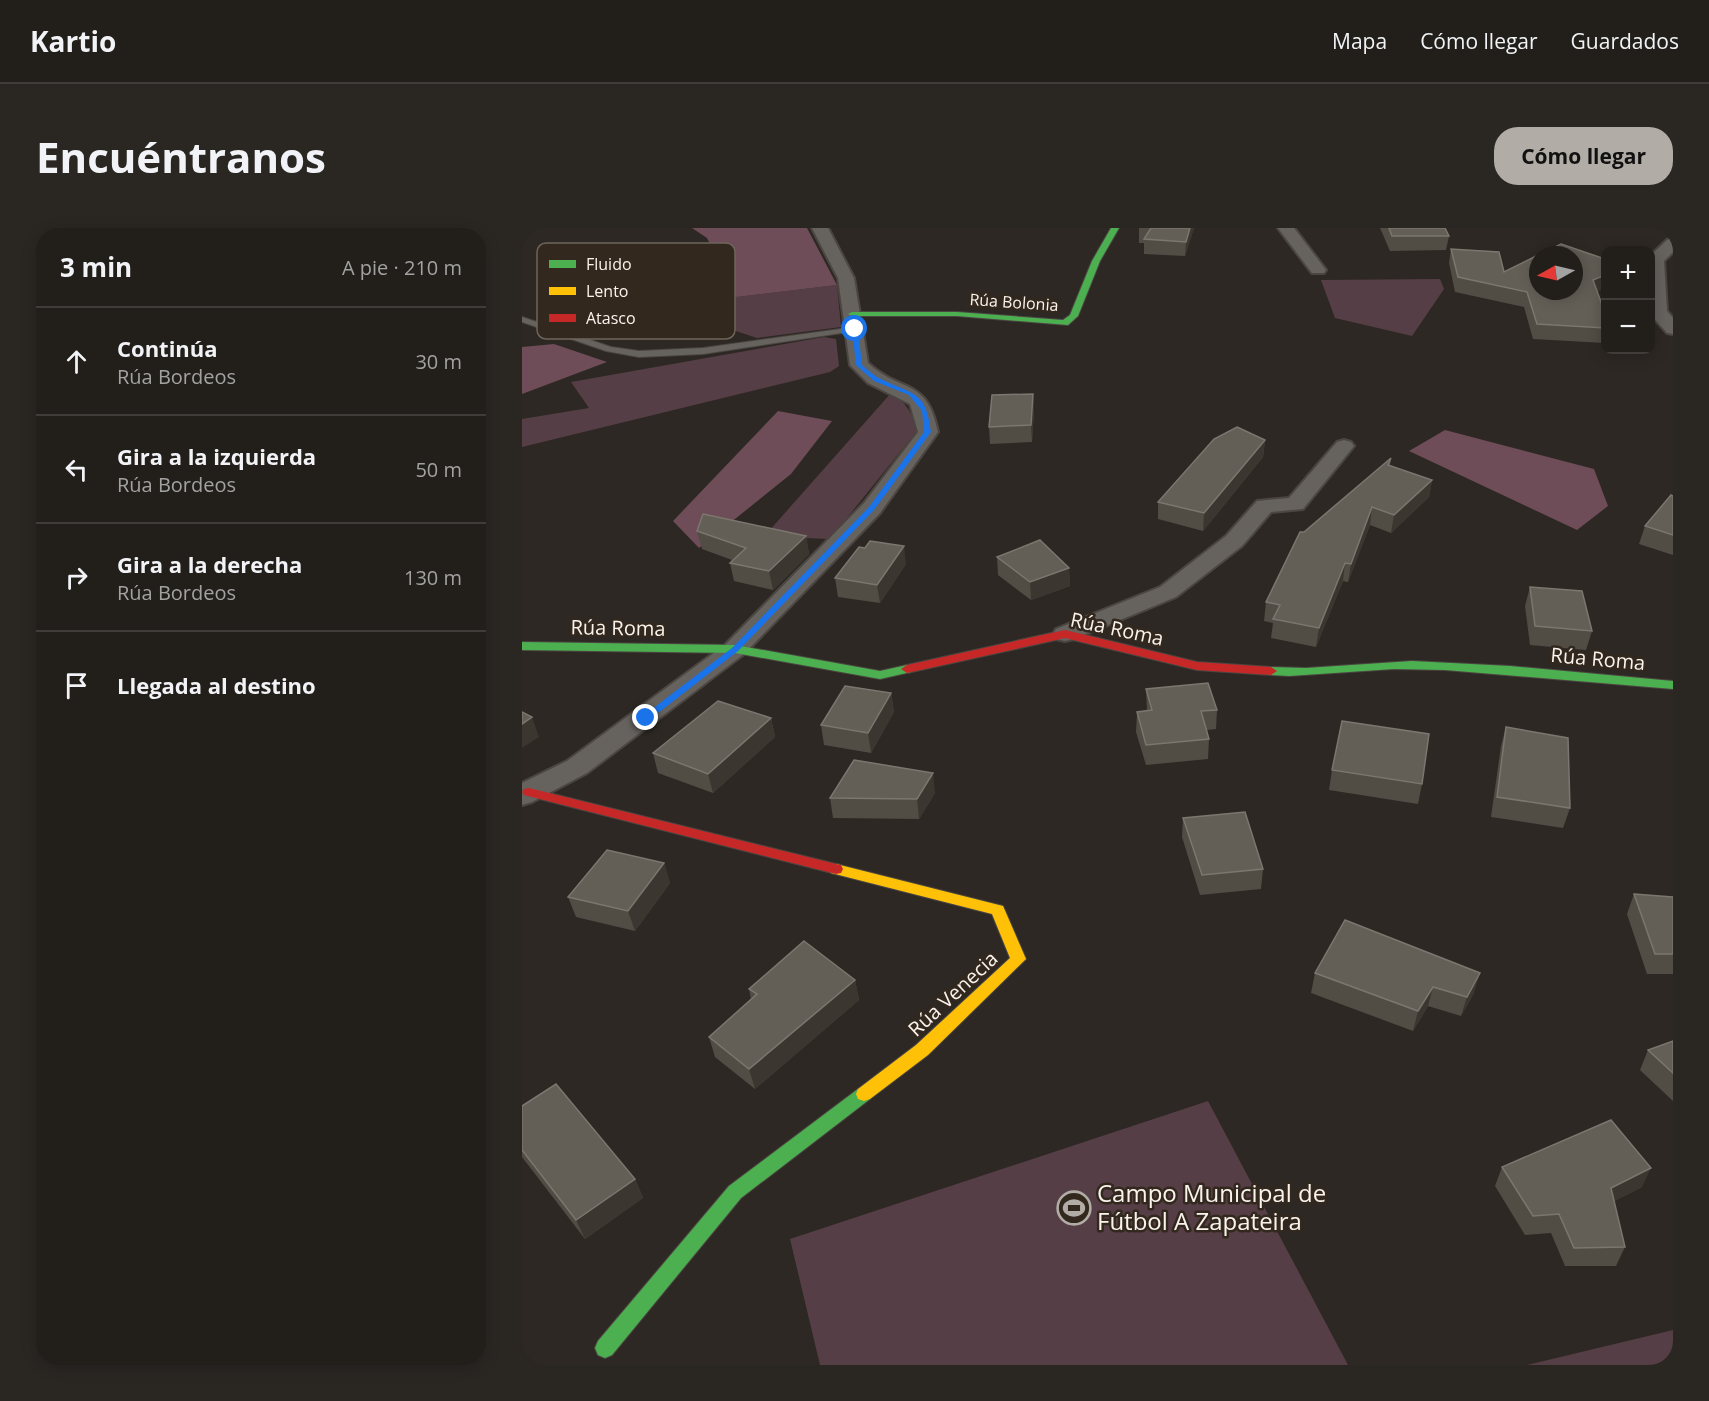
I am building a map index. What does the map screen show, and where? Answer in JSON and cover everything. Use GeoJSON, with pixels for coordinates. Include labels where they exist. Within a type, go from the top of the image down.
{"type":"FeatureCollection","features":[{"type":"Feature","properties":{"kind":"street"},"geometry":{"type":"LineString","coordinates":[[526,793],[577,767],[735,650],[872,508],[928,432],[925,411],[911,393],[876,380],[859,365],[846,278],[820,228]]}},
{"type":"Feature","properties":{"kind":"street","name":"Rúa Bolonia"},"geometry":{"type":"LineString","coordinates":[[853,321],[957,314],[1065,322],[1074,316],[1096,261],[1116,228]]}},
{"type":"Feature","properties":{"kind":"street"},"geometry":{"type":"LineString","coordinates":[[1286,228],[1318,270]]}},
{"type":"Feature","properties":{"kind":"street"},"geometry":{"type":"LineString","coordinates":[[1673,243],[1656,260],[1658,312],[1673,329]]}},
{"type":"Feature","properties":{"kind":"street"},"geometry":{"type":"LineString","coordinates":[[1065,634],[1168,592],[1234,541],[1265,506],[1295,504],[1344,446]]}},
{"type":"Feature","properties":{"kind":"street","name":"Rúa Roma"},"geometry":{"type":"LineString","coordinates":[[522,646],[735,650],[880,675],[1065,634],[1197,666],[1291,673],[1383,665],[1456,666],[1673,685]]}},
{"type":"Feature","properties":{"kind":"street","name":"Rúa Venecia"},"geometry":{"type":"LineString","coordinates":[[526,793],[998,910],[1018,959],[922,1050],[735,1192],[605,1348]]}},
{"type":"Feature","properties":{"kind":"lane"},"geometry":{"type":"LineString","coordinates":[[522,319],[537,324]]}},
{"type":"Feature","properties":{"kind":"lane"},"geometry":{"type":"LineString","coordinates":[[580,339],[609,349],[639,354],[704,351],[853,321]]}},
{"type":"Feature","properties":{"kind":"shaded area"},"geometry":{"type":"Polygon","coordinates":[[[692,228],[807,228],[837,285],[735,297],[735,243],[710,243],[707,238],[692,228]]]}},
{"type":"Feature","properties":{"kind":"shaded area"},"geometry":{"type":"Polygon","coordinates":[[[1440,279],[1444,289],[1412,336],[1335,318],[1321,280],[1440,279]]]}},
{"type":"Feature","properties":{"kind":"shaded area"},"geometry":{"type":"Polygon","coordinates":[[[837,285],[841,327],[757,338],[735,331],[735,297],[837,285]]]}},
{"type":"Feature","properties":{"kind":"shaded area"},"geometry":{"type":"Polygon","coordinates":[[[824,337],[836,339],[839,366],[830,372],[522,447],[522,419],[589,408],[571,382],[824,337]]]}},
{"type":"Feature","properties":{"kind":"shaded area"},"geometry":{"type":"Polygon","coordinates":[[[554,344],[607,362],[522,394],[522,347],[554,344]]]}},
{"type":"Feature","properties":{"kind":"shaded area"},"geometry":{"type":"Polygon","coordinates":[[[891,393],[908,409],[917,431],[830,539],[778,537],[761,540],[891,393]]]}},
{"type":"Feature","properties":{"kind":"shaded area"},"geometry":{"type":"Polygon","coordinates":[[[778,411],[832,421],[791,474],[699,548],[673,521],[778,411]]]}},
{"type":"Feature","properties":{"kind":"shaded area"},"geometry":{"type":"Polygon","coordinates":[[[1445,430],[1594,469],[1608,506],[1577,530],[1409,451],[1445,430]]]}},
{"type":"Feature","properties":{"kind":"shaded area","name":"Campo Municipal de Fútbol A Zapateira"},"geometry":{"type":"Polygon","coordinates":[[[1208,1101],[1348,1365],[820,1365],[790,1239],[1208,1101]]]}},
{"type":"Feature","properties":{"kind":"shaded area"},"geometry":{"type":"Polygon","coordinates":[[[1673,1330],[1673,1365],[1527,1365],[1673,1330]]]}},
{"type":"Feature","properties":{"kind":"building"},"geometry":{"type":"Polygon","coordinates":[[[1151,228],[1190,228],[1186,242],[1144,239],[1151,228]]]}},
{"type":"Feature","properties":{"kind":"building"},"geometry":{"type":"Polygon","coordinates":[[[1389,228],[1445,228],[1449,236],[1392,236],[1389,228]]]}},
{"type":"Feature","properties":{"kind":"building"},"geometry":{"type":"Polygon","coordinates":[[[1451,249],[1499,252],[1504,272],[1529,260],[1529,298],[1527,292],[1458,277],[1451,249]]]}},
{"type":"Feature","properties":{"kind":"building"},"geometry":{"type":"Polygon","coordinates":[[[1583,252],[1601,258],[1601,277],[1593,280],[1601,302],[1601,328],[1537,324],[1530,300],[1583,300],[1583,252]]]}},
{"type":"Feature","properties":{"kind":"building"},"geometry":{"type":"Polygon","coordinates":[[[1033,394],[1031,425],[989,427],[992,395],[1033,394]]]}},
{"type":"Feature","properties":{"kind":"building"},"geometry":{"type":"Polygon","coordinates":[[[1237,427],[1265,440],[1204,513],[1158,502],[1214,439],[1237,427]]]}},
{"type":"Feature","properties":{"kind":"building"},"geometry":{"type":"Polygon","coordinates":[[[1391,458],[1388,465],[1432,480],[1394,515],[1372,507],[1351,564],[1345,563],[1319,628],[1273,619],[1280,605],[1266,602],[1300,532],[1304,532],[1391,458]]]}},
{"type":"Feature","properties":{"kind":"building"},"geometry":{"type":"Polygon","coordinates":[[[1671,495],[1673,496],[1673,535],[1645,526],[1671,495]]]}},
{"type":"Feature","properties":{"kind":"building"},"geometry":{"type":"Polygon","coordinates":[[[703,514],[806,536],[769,571],[730,563],[746,548],[697,531],[703,514]]]}},
{"type":"Feature","properties":{"kind":"building"},"geometry":{"type":"Polygon","coordinates":[[[1040,540],[1069,568],[1030,582],[997,557],[1040,540]]]}},
{"type":"Feature","properties":{"kind":"building"},"geometry":{"type":"Polygon","coordinates":[[[870,541],[904,546],[877,585],[835,578],[859,547],[865,548],[870,541]]]}},
{"type":"Feature","properties":{"kind":"building"},"geometry":{"type":"Polygon","coordinates":[[[1530,587],[1582,591],[1592,631],[1535,626],[1530,587]]]}},
{"type":"Feature","properties":{"kind":"building"},"geometry":{"type":"Polygon","coordinates":[[[1208,683],[1217,710],[1201,711],[1209,739],[1146,745],[1137,712],[1152,710],[1146,689],[1208,683]]]}},
{"type":"Feature","properties":{"kind":"building"},"geometry":{"type":"Polygon","coordinates":[[[845,686],[891,693],[868,733],[821,725],[845,686]]]}},
{"type":"Feature","properties":{"kind":"building"},"geometry":{"type":"Polygon","coordinates":[[[718,701],[771,718],[708,774],[653,753],[718,701]]]}},
{"type":"Feature","properties":{"kind":"building"},"geometry":{"type":"Polygon","coordinates":[[[522,712],[532,717],[522,724],[522,712]]]}},
{"type":"Feature","properties":{"kind":"building"},"geometry":{"type":"Polygon","coordinates":[[[1342,721],[1429,734],[1422,784],[1332,770],[1342,721]]]}},
{"type":"Feature","properties":{"kind":"building"},"geometry":{"type":"Polygon","coordinates":[[[1506,727],[1568,738],[1570,808],[1497,797],[1506,727]]]}},
{"type":"Feature","properties":{"kind":"building"},"geometry":{"type":"Polygon","coordinates":[[[854,760],[933,773],[917,799],[830,798],[854,760]]]}},
{"type":"Feature","properties":{"kind":"building"},"geometry":{"type":"Polygon","coordinates":[[[1245,812],[1263,869],[1202,875],[1183,818],[1245,812]]]}},
{"type":"Feature","properties":{"kind":"building"},"geometry":{"type":"Polygon","coordinates":[[[607,850],[664,863],[628,911],[568,897],[607,850]]]}},
{"type":"Feature","properties":{"kind":"building"},"geometry":{"type":"Polygon","coordinates":[[[1634,894],[1673,897],[1673,954],[1655,954],[1634,894]]]}},
{"type":"Feature","properties":{"kind":"building"},"geometry":{"type":"Polygon","coordinates":[[[1345,920],[1480,973],[1467,997],[1433,987],[1418,1011],[1315,973],[1345,920]]]}},
{"type":"Feature","properties":{"kind":"building"},"geometry":{"type":"Polygon","coordinates":[[[804,941],[855,980],[749,1069],[709,1037],[757,994],[749,989],[804,941]]]}},
{"type":"Feature","properties":{"kind":"building"},"geometry":{"type":"Polygon","coordinates":[[[1673,1041],[1673,1073],[1648,1050],[1673,1041]]]}},
{"type":"Feature","properties":{"kind":"building"},"geometry":{"type":"Polygon","coordinates":[[[556,1084],[635,1179],[576,1220],[522,1150],[522,1106],[556,1084]]]}},
{"type":"Feature","properties":{"kind":"building"},"geometry":{"type":"Polygon","coordinates":[[[1611,1120],[1651,1168],[1611,1188],[1625,1247],[1574,1248],[1559,1214],[1533,1216],[1502,1167],[1611,1120]]]}},
{"type":"Feature","properties":{"kind":"traffic: fast"},"geometry":{"type":"LineString","coordinates":[[852,314],[957,314],[1065,323],[1074,316],[1096,261],[1115,228]]}},
{"type":"Feature","properties":{"kind":"traffic: fast"},"geometry":{"type":"LineString","coordinates":[[522,646],[735,649],[880,675],[907,669]]}},
{"type":"Feature","properties":{"kind":"traffic: fast"},"geometry":{"type":"LineString","coordinates":[[1271,671],[1306,672],[1394,665],[1445,666],[1673,685]]}},
{"type":"Feature","properties":{"kind":"traffic: fast"},"geometry":{"type":"LineString","coordinates":[[605,1348],[735,1192],[864,1094]]}},
{"type":"Feature","properties":{"kind":"traffic: slow"},"geometry":{"type":"LineString","coordinates":[[836,869],[998,910],[1018,959],[922,1050],[864,1094]]}},
{"type":"Feature","properties":{"kind":"traffic: jam"},"geometry":{"type":"LineString","coordinates":[[907,669],[1065,634],[1197,666],[1271,671]]}},
{"type":"Feature","properties":{"kind":"traffic: jam"},"geometry":{"type":"LineString","coordinates":[[529,792],[836,869]]}},
{"type":"Feature","properties":{"kind":"place","name":"Campo Municipal de Fútbol A Zapateira"},"geometry":{"type":"Point","coordinates":[1074,1208]}},
{"type":"Feature","properties":{"kind":"route"},"geometry":{"type":"LineString","coordinates":[[646,718],[735,650],[872,508],[928,432],[925,411],[911,393],[876,380],[859,365],[855,329]]}}]}
